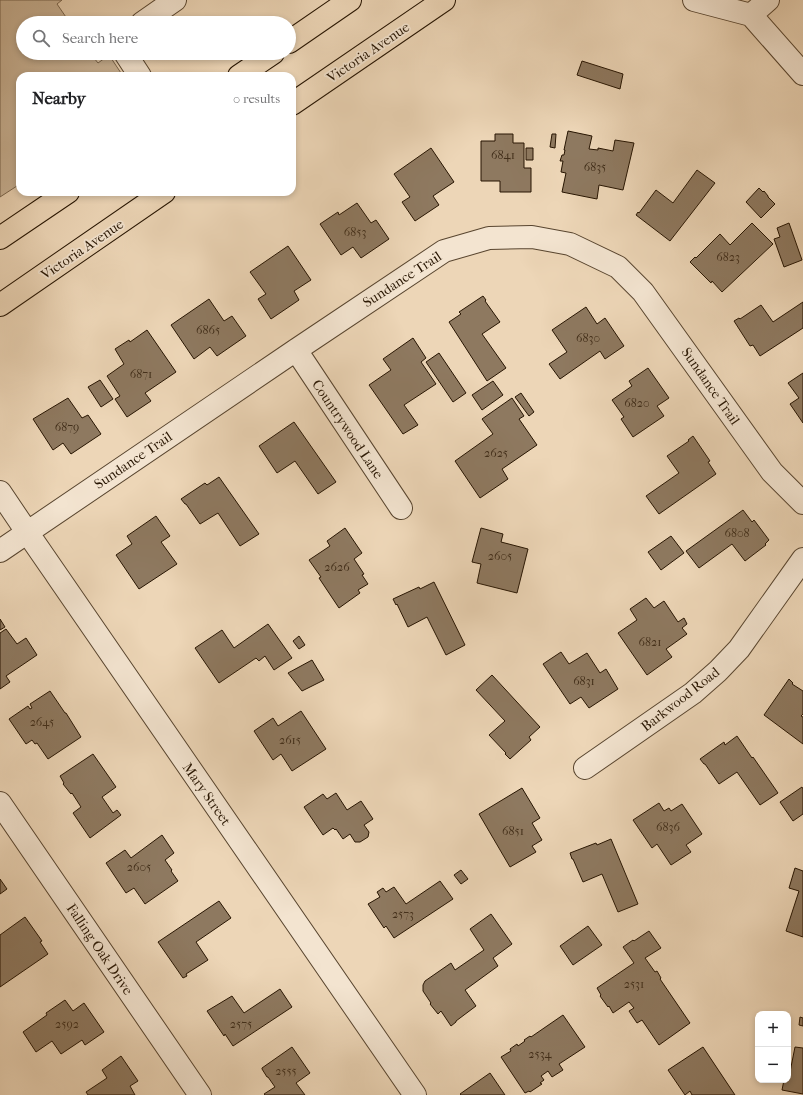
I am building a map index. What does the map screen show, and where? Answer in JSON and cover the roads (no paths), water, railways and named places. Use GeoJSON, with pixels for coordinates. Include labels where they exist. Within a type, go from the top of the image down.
{"type":"FeatureCollection","features":[{"type":"Feature","properties":{"kind":"main road"},"geometry":{"type":"LineString","coordinates":[[296,37],[350,0]]}},
{"type":"Feature","properties":{"kind":"main road","name":"Victoria Avenue"},"geometry":{"type":"LineString","coordinates":[[296,101],[444,0]]}},
{"type":"Feature","properties":{"kind":"main road"},"geometry":{"type":"LineString","coordinates":[[245,72],[263,60]]}},
{"type":"Feature","properties":{"kind":"main road"},"geometry":{"type":"LineString","coordinates":[[0,238],[62,196]]}},
{"type":"Feature","properties":{"kind":"main road","name":"Victoria Avenue"},"geometry":{"type":"LineString","coordinates":[[0,305],[158,196]]}},
{"type":"Feature","properties":{"kind":"street"},"geometry":{"type":"LineString","coordinates":[[152,16],[175,0]]}},
{"type":"Feature","properties":{"kind":"street"},"geometry":{"type":"LineString","coordinates":[[694,0],[751,15],[803,74]]}},
{"type":"Feature","properties":{"kind":"street"},"geometry":{"type":"LineString","coordinates":[[751,15],[768,0]]}},
{"type":"Feature","properties":{"kind":"street"},"geometry":{"type":"LineString","coordinates":[[130,60],[137,72]]}},
{"type":"Feature","properties":{"kind":"street","name":"Sundance Trail"},"geometry":{"type":"LineString","coordinates":[[0,551],[444,251],[489,238],[532,237],[570,244],[618,267],[643,292],[772,472],[803,503]]}},
{"type":"Feature","properties":{"kind":"street","name":"Countrywood Lane"},"geometry":{"type":"LineString","coordinates":[[296,350],[401,508]]}},
{"type":"Feature","properties":{"kind":"street","name":"Mary Street"},"geometry":{"type":"LineString","coordinates":[[0,492],[415,1095]]}},
{"type":"Feature","properties":{"kind":"street","name":"Barkwood Road"},"geometry":{"type":"LineString","coordinates":[[585,768],[693,693],[718,671],[739,649],[803,559]]}},
{"type":"Feature","properties":{"kind":"street","name":"Falling Oak Drive"},"geometry":{"type":"LineString","coordinates":[[0,803],[200,1095]]}}]}
